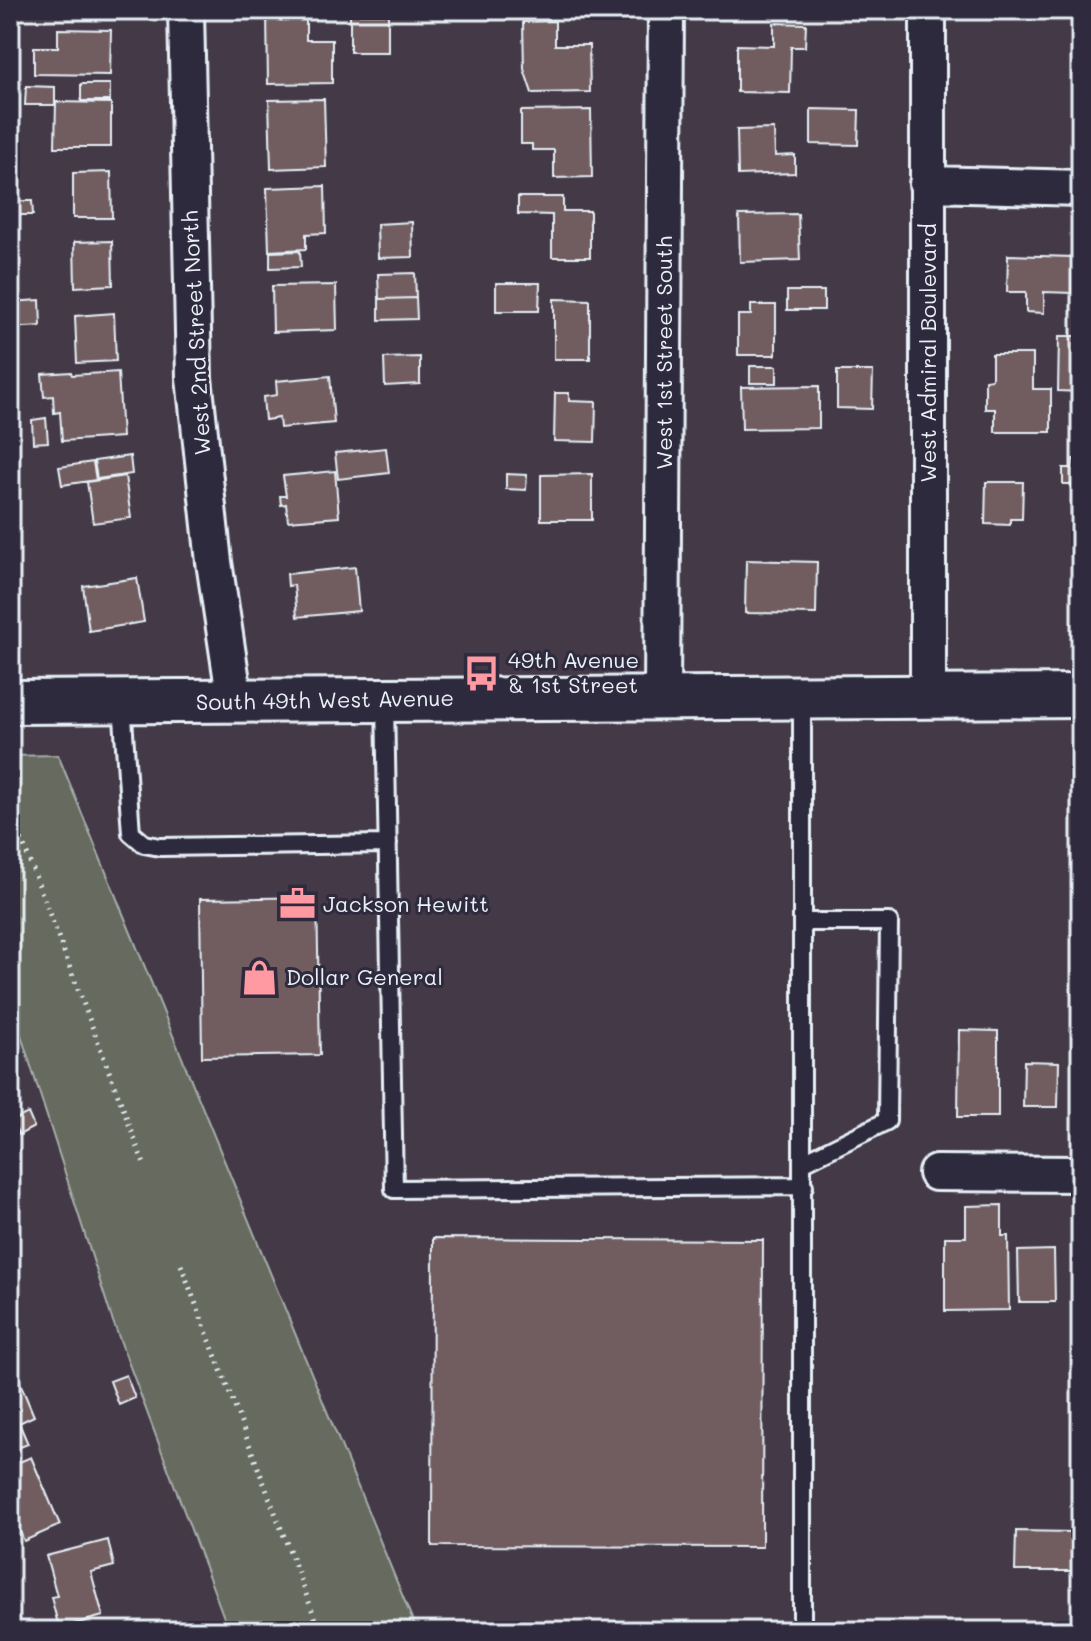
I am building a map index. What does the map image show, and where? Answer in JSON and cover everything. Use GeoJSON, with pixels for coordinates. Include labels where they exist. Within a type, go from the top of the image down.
{"type":"FeatureCollection","features":[{"type":"Feature","properties":{"kind":"street","name":"West 2nd Street North"},"geometry":{"type":"LineString","coordinates":[[186,10],[194,378],[214,562],[235,701]]}},
{"type":"Feature","properties":{"kind":"street","name":"West 1st Street South"},"geometry":{"type":"LineString","coordinates":[[662,697],[666,10]]}},
{"type":"Feature","properties":{"kind":"street","name":"West Admiral Boulevard"},"geometry":{"type":"LineString","coordinates":[[928,10],[928,697]]}},
{"type":"Feature","properties":{"kind":"street"},"geometry":{"type":"LineString","coordinates":[[927,184],[1081,188]]}},
{"type":"Feature","properties":{"kind":"street","name":"South 49th West Avenue"},"geometry":{"type":"LineString","coordinates":[[10,702],[1081,696]]}},
{"type":"Feature","properties":{"kind":"street"},"geometry":{"type":"LineString","coordinates":[[936,1173],[1081,1174]]}},
{"type":"Feature","properties":{"kind":"lane"},"geometry":{"type":"LineString","coordinates":[[802,697],[802,1631]]}},
{"type":"Feature","properties":{"kind":"lane"},"geometry":{"type":"LineString","coordinates":[[385,699],[394,1189],[804,1186]]}},
{"type":"Feature","properties":{"kind":"lane"},"geometry":{"type":"LineString","coordinates":[[122,702],[131,833],[144,844],[160,847],[388,844]]}},
{"type":"Feature","properties":{"kind":"lane"},"geometry":{"type":"LineString","coordinates":[[803,922],[889,922],[887,1121],[804,1162]]}},
{"type":"Feature","properties":{"kind":"path"},"geometry":{"type":"LineString","coordinates":[[10,809],[144,1164]]}},
{"type":"Feature","properties":{"kind":"path"},"geometry":{"type":"LineString","coordinates":[[181,1265],[320,1631]]}},
{"type":"Feature","properties":{"kind":"green space"},"geometry":{"type":"Polygon","coordinates":[[[58,755],[417,1631],[229,1631],[111,1316],[10,1001],[10,756],[58,755]]]}},
{"type":"Feature","properties":{"kind":"building"},"geometry":{"type":"Polygon","coordinates":[[[306,13],[306,40],[332,40],[332,83],[268,84],[267,14],[306,13]]]}},
{"type":"Feature","properties":{"kind":"building"},"geometry":{"type":"Polygon","coordinates":[[[350,14],[388,14],[388,52],[350,52],[350,14]]]}},
{"type":"Feature","properties":{"kind":"building"},"geometry":{"type":"Polygon","coordinates":[[[555,21],[555,45],[589,45],[590,92],[532,93],[524,69],[523,22],[555,21]]]}},
{"type":"Feature","properties":{"kind":"building"},"geometry":{"type":"Polygon","coordinates":[[[774,23],[806,24],[805,47],[791,47],[790,93],[737,92],[737,45],[774,46],[774,23]]]}},
{"type":"Feature","properties":{"kind":"building"},"geometry":{"type":"Polygon","coordinates":[[[58,29],[111,30],[110,75],[34,74],[34,47],[58,47],[58,29]]]}},
{"type":"Feature","properties":{"kind":"building"},"geometry":{"type":"Polygon","coordinates":[[[1076,59],[1081,59],[1081,116],[1075,116],[1076,59]]]}},
{"type":"Feature","properties":{"kind":"building"},"geometry":{"type":"Polygon","coordinates":[[[81,84],[110,84],[110,101],[81,101],[81,84]]]}},
{"type":"Feature","properties":{"kind":"building"},"geometry":{"type":"Polygon","coordinates":[[[26,86],[55,87],[55,105],[25,105],[26,86]]]}},
{"type":"Feature","properties":{"kind":"building"},"geometry":{"type":"Polygon","coordinates":[[[324,99],[326,167],[271,169],[269,100],[324,99]]]}},
{"type":"Feature","properties":{"kind":"building"},"geometry":{"type":"Polygon","coordinates":[[[56,102],[111,103],[111,147],[55,147],[56,102]]]}},
{"type":"Feature","properties":{"kind":"building"},"geometry":{"type":"Polygon","coordinates":[[[811,109],[859,110],[858,145],[811,144],[811,109]]]}},
{"type":"Feature","properties":{"kind":"building"},"geometry":{"type":"Polygon","coordinates":[[[591,110],[592,177],[554,178],[554,150],[532,150],[532,144],[521,144],[521,111],[591,110]]]}},
{"type":"Feature","properties":{"kind":"building"},"geometry":{"type":"Polygon","coordinates":[[[774,129],[775,156],[795,155],[795,173],[738,175],[737,130],[774,129]]]}},
{"type":"Feature","properties":{"kind":"building"},"geometry":{"type":"Polygon","coordinates":[[[111,172],[112,218],[73,218],[73,173],[111,172]]]}},
{"type":"Feature","properties":{"kind":"building"},"geometry":{"type":"Polygon","coordinates":[[[325,186],[326,233],[306,234],[306,249],[269,251],[267,188],[325,186]]]}},
{"type":"Feature","properties":{"kind":"building"},"geometry":{"type":"Polygon","coordinates":[[[518,197],[563,197],[563,211],[590,211],[590,257],[552,257],[552,215],[518,214],[518,197]]]}},
{"type":"Feature","properties":{"kind":"building"},"geometry":{"type":"Polygon","coordinates":[[[12,201],[32,201],[33,215],[13,215],[12,201]]]}},
{"type":"Feature","properties":{"kind":"building"},"geometry":{"type":"Polygon","coordinates":[[[798,214],[800,260],[740,262],[739,215],[798,214]]]}},
{"type":"Feature","properties":{"kind":"building"},"geometry":{"type":"Polygon","coordinates":[[[412,222],[413,257],[378,258],[377,224],[412,222]]]}},
{"type":"Feature","properties":{"kind":"building"},"geometry":{"type":"Polygon","coordinates":[[[112,241],[113,285],[75,287],[74,242],[112,241]]]}},
{"type":"Feature","properties":{"kind":"building"},"geometry":{"type":"Polygon","coordinates":[[[300,251],[301,267],[270,268],[270,252],[300,251]]]}},
{"type":"Feature","properties":{"kind":"building"},"geometry":{"type":"Polygon","coordinates":[[[1008,255],[1073,257],[1072,293],[1044,292],[1044,313],[1026,312],[1026,292],[1007,292],[1008,255]]]}},
{"type":"Feature","properties":{"kind":"building"},"geometry":{"type":"Polygon","coordinates":[[[415,273],[416,298],[379,299],[378,274],[415,273]]]}},
{"type":"Feature","properties":{"kind":"building"},"geometry":{"type":"Polygon","coordinates":[[[496,283],[540,283],[539,311],[496,311],[496,283]]]}},
{"type":"Feature","properties":{"kind":"building"},"geometry":{"type":"Polygon","coordinates":[[[336,285],[337,330],[273,332],[272,286],[336,285]]]}},
{"type":"Feature","properties":{"kind":"building"},"geometry":{"type":"Polygon","coordinates":[[[787,291],[824,291],[824,310],[787,310],[787,291]]]}},
{"type":"Feature","properties":{"kind":"building"},"geometry":{"type":"Polygon","coordinates":[[[416,298],[417,319],[379,320],[379,299],[416,298]]]}},
{"type":"Feature","properties":{"kind":"building"},"geometry":{"type":"Polygon","coordinates":[[[554,299],[590,300],[590,359],[554,359],[554,299]]]}},
{"type":"Feature","properties":{"kind":"building"},"geometry":{"type":"Polygon","coordinates":[[[40,300],[41,326],[10,328],[10,302],[40,300]]]}},
{"type":"Feature","properties":{"kind":"building"},"geometry":{"type":"Polygon","coordinates":[[[751,305],[776,305],[776,355],[738,355],[738,315],[751,315],[751,305]]]}},
{"type":"Feature","properties":{"kind":"building"},"geometry":{"type":"Polygon","coordinates":[[[114,313],[116,361],[77,363],[75,316],[114,313]]]}},
{"type":"Feature","properties":{"kind":"building"},"geometry":{"type":"Polygon","coordinates":[[[1059,336],[1081,336],[1081,392],[1058,391],[1059,336]]]}},
{"type":"Feature","properties":{"kind":"building"},"geometry":{"type":"Polygon","coordinates":[[[992,354],[1033,354],[1033,389],[1051,389],[1051,432],[995,432],[995,409],[985,409],[985,380],[992,379],[992,354]]]}},
{"type":"Feature","properties":{"kind":"building"},"geometry":{"type":"Polygon","coordinates":[[[420,357],[420,384],[385,386],[384,358],[420,357]]]}},
{"type":"Feature","properties":{"kind":"building"},"geometry":{"type":"Polygon","coordinates":[[[750,366],[777,366],[777,383],[750,383],[750,366]]]}},
{"type":"Feature","properties":{"kind":"building"},"geometry":{"type":"Polygon","coordinates":[[[837,371],[873,371],[872,409],[837,408],[837,371]]]}},
{"type":"Feature","properties":{"kind":"building"},"geometry":{"type":"Polygon","coordinates":[[[71,372],[72,375],[118,372],[122,437],[62,441],[60,412],[54,413],[53,396],[44,397],[42,374],[71,372]]]}},
{"type":"Feature","properties":{"kind":"building"},"geometry":{"type":"Polygon","coordinates":[[[330,376],[334,423],[280,428],[279,418],[265,420],[263,397],[277,395],[276,381],[330,376]]]}},
{"type":"Feature","properties":{"kind":"building"},"geometry":{"type":"Polygon","coordinates":[[[819,386],[819,428],[742,429],[741,387],[819,386]]]}},
{"type":"Feature","properties":{"kind":"building"},"geometry":{"type":"Polygon","coordinates":[[[555,393],[569,393],[569,401],[596,402],[595,442],[554,441],[555,393]]]}},
{"type":"Feature","properties":{"kind":"building"},"geometry":{"type":"Polygon","coordinates":[[[46,418],[48,442],[33,443],[32,420],[46,418]]]}},
{"type":"Feature","properties":{"kind":"building"},"geometry":{"type":"Polygon","coordinates":[[[386,448],[389,473],[338,479],[335,453],[386,448]]]}},
{"type":"Feature","properties":{"kind":"building"},"geometry":{"type":"Polygon","coordinates":[[[130,456],[132,474],[97,479],[94,461],[130,456]]]}},
{"type":"Feature","properties":{"kind":"building"},"geometry":{"type":"Polygon","coordinates":[[[1073,459],[1081,459],[1081,522],[1071,522],[1072,484],[1063,484],[1063,468],[1072,468],[1073,459]]]}},
{"type":"Feature","properties":{"kind":"building"},"geometry":{"type":"Polygon","coordinates":[[[93,462],[96,480],[62,485],[59,467],[93,462]]]}},
{"type":"Feature","properties":{"kind":"building"},"geometry":{"type":"Polygon","coordinates":[[[335,471],[339,517],[288,521],[286,504],[281,505],[280,496],[286,496],[283,476],[335,471]]]}},
{"type":"Feature","properties":{"kind":"building"},"geometry":{"type":"Polygon","coordinates":[[[506,474],[527,475],[526,490],[506,489],[506,474]]]}},
{"type":"Feature","properties":{"kind":"building"},"geometry":{"type":"Polygon","coordinates":[[[592,474],[592,520],[541,520],[541,475],[592,474]]]}},
{"type":"Feature","properties":{"kind":"building"},"geometry":{"type":"Polygon","coordinates":[[[125,476],[131,518],[93,523],[87,482],[125,476]]]}},
{"type":"Feature","properties":{"kind":"building"},"geometry":{"type":"Polygon","coordinates":[[[986,482],[1023,482],[1022,519],[1010,519],[1010,525],[985,524],[986,482]]]}},
{"type":"Feature","properties":{"kind":"building"},"geometry":{"type":"Polygon","coordinates":[[[746,560],[817,562],[816,614],[745,613],[746,560]]]}},
{"type":"Feature","properties":{"kind":"building"},"geometry":{"type":"Polygon","coordinates":[[[355,567],[359,611],[297,617],[294,585],[288,586],[287,574],[355,567]]]}},
{"type":"Feature","properties":{"kind":"building"},"geometry":{"type":"Polygon","coordinates":[[[137,578],[144,622],[89,631],[83,586],[137,578]]]}},
{"type":"Feature","properties":{"kind":"building","name":"Dollar General"},"geometry":{"type":"Polygon","coordinates":[[[317,897],[320,1055],[202,1057],[200,899],[317,897]]]}},
{"type":"Feature","properties":{"kind":"building"},"geometry":{"type":"Polygon","coordinates":[[[959,1030],[998,1031],[998,1117],[958,1117],[959,1030]]]}},
{"type":"Feature","properties":{"kind":"building"},"geometry":{"type":"Polygon","coordinates":[[[1024,1061],[1059,1062],[1058,1107],[1023,1107],[1024,1061]]]}},
{"type":"Feature","properties":{"kind":"building"},"geometry":{"type":"Polygon","coordinates":[[[28,1113],[34,1127],[19,1135],[12,1121],[28,1113]]]}},
{"type":"Feature","properties":{"kind":"building"},"geometry":{"type":"Polygon","coordinates":[[[1002,1205],[1002,1236],[1008,1236],[1009,1310],[945,1311],[945,1237],[966,1237],[966,1206],[1002,1205]]]}},
{"type":"Feature","properties":{"kind":"building"},"geometry":{"type":"Polygon","coordinates":[[[433,1238],[763,1240],[762,1547],[432,1546],[433,1238]]]}},
{"type":"Feature","properties":{"kind":"building"},"geometry":{"type":"Polygon","coordinates":[[[1054,1250],[1055,1302],[1019,1302],[1018,1251],[1054,1250]]]}},
{"type":"Feature","properties":{"kind":"building"},"geometry":{"type":"Polygon","coordinates":[[[15,1371],[34,1416],[19,1423],[28,1444],[10,1451],[10,1373],[15,1371]]]}},
{"type":"Feature","properties":{"kind":"building"},"geometry":{"type":"Polygon","coordinates":[[[126,1375],[135,1398],[119,1405],[110,1381],[126,1375]]]}},
{"type":"Feature","properties":{"kind":"building"},"geometry":{"type":"Polygon","coordinates":[[[31,1457],[60,1525],[24,1541],[10,1509],[10,1466],[31,1457]]]}},
{"type":"Feature","properties":{"kind":"building"},"geometry":{"type":"Polygon","coordinates":[[[1016,1531],[1073,1532],[1073,1571],[1015,1571],[1016,1531]]]}},
{"type":"Feature","properties":{"kind":"building"},"geometry":{"type":"Polygon","coordinates":[[[108,1540],[114,1566],[91,1572],[103,1616],[59,1628],[51,1597],[57,1596],[46,1556],[108,1540]]]}},
{"type":"Feature","properties":{"kind":"place","name":"49th Avenue & 1st Street"},"geometry":{"type":"Point","coordinates":[482,673]}},
{"type":"Feature","properties":{"kind":"place","name":"Jackson Hewitt"},"geometry":{"type":"Point","coordinates":[297,904]}},
{"type":"Feature","properties":{"kind":"place","name":"Dollar General"},"geometry":{"type":"Point","coordinates":[260,977]}}]}
